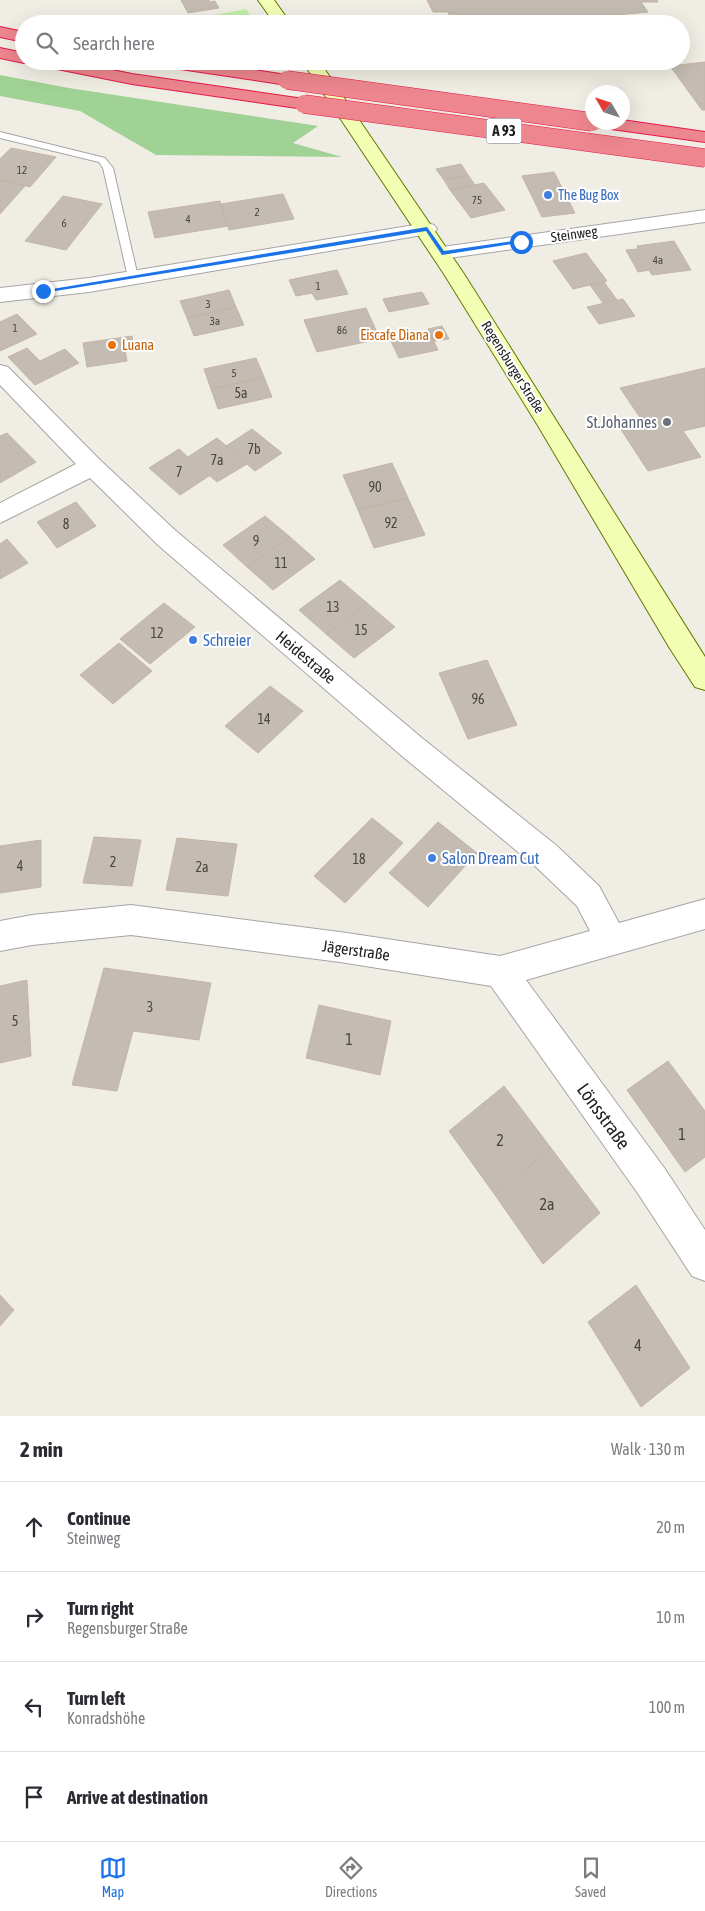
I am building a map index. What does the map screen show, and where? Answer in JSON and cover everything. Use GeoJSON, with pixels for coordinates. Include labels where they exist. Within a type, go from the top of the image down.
{"type":"FeatureCollection","features":[{"type":"Feature","properties":{"kind":"highway"},"geometry":{"type":"LineString","coordinates":[[0,32],[15,35]]}},
{"type":"Feature","properties":{"kind":"highway"},"geometry":{"type":"LineString","coordinates":[[0,53],[15,56]]}},
{"type":"Feature","properties":{"kind":"highway","name":"A 93"},"geometry":{"type":"LineString","coordinates":[[87,70],[132,79],[304,104],[705,158]]}},
{"type":"Feature","properties":{"kind":"highway","name":"A 93"},"geometry":{"type":"LineString","coordinates":[[220,70],[585,121]]}},
{"type":"Feature","properties":{"kind":"highway"},"geometry":{"type":"LineString","coordinates":[[630,127],[705,137]]}},
{"type":"Feature","properties":{"kind":"main road"},"geometry":{"type":"LineString","coordinates":[[266,0],[277,15]]}},
{"type":"Feature","properties":{"kind":"main road","name":"Regensburger Straße"},"geometry":{"type":"LineString","coordinates":[[316,70],[377,154],[427,229],[678,639],[705,679]]}},
{"type":"Feature","properties":{"kind":"street","name":"Steinweg"},"geometry":{"type":"LineString","coordinates":[[442,253],[705,216]]}},
{"type":"Feature","properties":{"kind":"street"},"geometry":{"type":"LineString","coordinates":[[0,295],[133,277],[427,229]]}},
{"type":"Feature","properties":{"kind":"street","name":"Heidestraße"},"geometry":{"type":"LineString","coordinates":[[0,372],[166,538],[412,747],[546,856],[588,896],[602,920],[609,940]]}},
{"type":"Feature","properties":{"kind":"street"},"geometry":{"type":"LineString","coordinates":[[0,514],[92,466]]}},
{"type":"Feature","properties":{"kind":"street","name":"Jägerstraße"},"geometry":{"type":"LineString","coordinates":[[0,936],[32,930],[131,920],[340,947],[500,972],[705,914]]}},
{"type":"Feature","properties":{"kind":"street","name":"Lönsstraße"},"geometry":{"type":"LineString","coordinates":[[500,972],[652,1182],[705,1263]]}},
{"type":"Feature","properties":{"kind":"lane"},"geometry":{"type":"LineString","coordinates":[[0,135],[102,160],[108,168],[133,277]]}},
{"type":"Feature","properties":{"kind":"green space"},"geometry":{"type":"Polygon","coordinates":[[[246,9],[250,15],[215,15],[246,9]]]}},
{"type":"Feature","properties":{"kind":"green space"},"geometry":{"type":"Polygon","coordinates":[[[0,75],[69,88],[318,126],[293,143],[342,157],[156,155],[80,111],[0,96],[0,75]]]}},
{"type":"Feature","properties":{"kind":"building"},"geometry":{"type":"Polygon","coordinates":[[[181,0],[215,1],[219,8],[188,13],[181,0]]]}},
{"type":"Feature","properties":{"kind":"building"},"geometry":{"type":"Polygon","coordinates":[[[427,0],[657,0],[658,2],[641,2],[648,12],[617,15],[449,15],[448,12],[433,12],[427,0]]]}},
{"type":"Feature","properties":{"kind":"building"},"geometry":{"type":"Polygon","coordinates":[[[705,62],[705,110],[702,110],[673,70],[690,70],[690,64],[705,62]]]}},
{"type":"Feature","properties":{"kind":"building"},"geometry":{"type":"Polygon","coordinates":[[[11,148],[56,157],[30,187],[0,180],[0,159],[11,148]]]}},
{"type":"Feature","properties":{"kind":"building"},"geometry":{"type":"Polygon","coordinates":[[[461,164],[468,175],[444,180],[436,169],[461,164]]]}},
{"type":"Feature","properties":{"kind":"building","name":"The Bug Box"},"geometry":{"type":"Polygon","coordinates":[[[554,172],[575,213],[542,217],[522,176],[554,172]]]}},
{"type":"Feature","properties":{"kind":"building"},"geometry":{"type":"Polygon","coordinates":[[[468,175],[475,185],[450,190],[444,180],[468,175]]]}},
{"type":"Feature","properties":{"kind":"building"},"geometry":{"type":"Polygon","coordinates":[[[0,180],[25,186],[0,214],[0,180]]]}},
{"type":"Feature","properties":{"kind":"building"},"geometry":{"type":"Polygon","coordinates":[[[484,183],[505,210],[471,218],[450,190],[484,183]]]}},
{"type":"Feature","properties":{"kind":"building"},"geometry":{"type":"Polygon","coordinates":[[[283,194],[294,219],[229,230],[221,204],[283,194]]]}},
{"type":"Feature","properties":{"kind":"building"},"geometry":{"type":"Polygon","coordinates":[[[63,196],[102,204],[66,250],[25,241],[63,196]]]}},
{"type":"Feature","properties":{"kind":"building"},"geometry":{"type":"Polygon","coordinates":[[[220,201],[228,226],[155,238],[148,212],[220,201]]]}},
{"type":"Feature","properties":{"kind":"building"},"geometry":{"type":"Polygon","coordinates":[[[674,241],[691,270],[652,275],[649,270],[638,272],[626,250],[638,249],[637,246],[674,241]]]}},
{"type":"Feature","properties":{"kind":"building"},"geometry":{"type":"Polygon","coordinates":[[[586,253],[607,281],[573,289],[553,261],[586,253]]]}},
{"type":"Feature","properties":{"kind":"building"},"geometry":{"type":"Polygon","coordinates":[[[337,270],[348,294],[316,300],[312,293],[296,296],[289,280],[337,270]]]}},
{"type":"Feature","properties":{"kind":"building"},"geometry":{"type":"Polygon","coordinates":[[[604,282],[617,300],[603,303],[590,285],[604,282]]]}},
{"type":"Feature","properties":{"kind":"building"},"geometry":{"type":"Polygon","coordinates":[[[229,290],[236,307],[187,318],[180,301],[229,290]]]}},
{"type":"Feature","properties":{"kind":"building"},"geometry":{"type":"Polygon","coordinates":[[[422,292],[429,304],[389,312],[383,299],[422,292]]]}},
{"type":"Feature","properties":{"kind":"building"},"geometry":{"type":"Polygon","coordinates":[[[623,299],[635,316],[599,324],[587,307],[623,299]]]}},
{"type":"Feature","properties":{"kind":"building"},"geometry":{"type":"Polygon","coordinates":[[[236,307],[244,325],[194,336],[187,318],[236,307]]]}},
{"type":"Feature","properties":{"kind":"building"},"geometry":{"type":"Polygon","coordinates":[[[366,308],[380,339],[317,352],[304,320],[366,308]]]}},
{"type":"Feature","properties":{"kind":"building"},"geometry":{"type":"Polygon","coordinates":[[[17,314],[37,334],[0,351],[0,322],[17,314]]]}},
{"type":"Feature","properties":{"kind":"building"},"geometry":{"type":"Polygon","coordinates":[[[442,326],[449,339],[434,341],[428,329],[442,326]]]}},
{"type":"Feature","properties":{"kind":"building"},"geometry":{"type":"Polygon","coordinates":[[[429,331],[438,350],[399,358],[390,339],[429,331]]]}},
{"type":"Feature","properties":{"kind":"building"},"geometry":{"type":"Polygon","coordinates":[[[132,336],[134,349],[125,350],[127,361],[87,367],[83,343],[132,336]]]}},
{"type":"Feature","properties":{"kind":"building"},"geometry":{"type":"Polygon","coordinates":[[[27,348],[40,361],[65,349],[79,363],[35,385],[8,357],[27,348]]]}},
{"type":"Feature","properties":{"kind":"building"},"geometry":{"type":"Polygon","coordinates":[[[256,358],[264,377],[211,389],[204,369],[256,358]]]}},
{"type":"Feature","properties":{"kind":"building","name":"St.Johannes"},"geometry":{"type":"Polygon","coordinates":[[[705,368],[705,426],[683,431],[701,457],[648,471],[618,425],[641,419],[620,388],[705,368]]]}},
{"type":"Feature","properties":{"kind":"building"},"geometry":{"type":"Polygon","coordinates":[[[264,377],[272,397],[218,409],[211,389],[264,377]]]}},
{"type":"Feature","properties":{"kind":"building"},"geometry":{"type":"Polygon","coordinates":[[[252,429],[282,453],[255,471],[226,446],[252,429]]]}},
{"type":"Feature","properties":{"kind":"building"},"geometry":{"type":"Polygon","coordinates":[[[7,433],[36,462],[0,483],[0,436],[7,433]]]}},
{"type":"Feature","properties":{"kind":"building"},"geometry":{"type":"Polygon","coordinates":[[[217,438],[247,464],[217,482],[188,457],[217,438]]]}},
{"type":"Feature","properties":{"kind":"building"},"geometry":{"type":"Polygon","coordinates":[[[179,449],[209,476],[180,495],[149,468],[179,449]]]}},
{"type":"Feature","properties":{"kind":"building"},"geometry":{"type":"Polygon","coordinates":[[[392,463],[408,498],[358,510],[343,475],[392,463]]]}},
{"type":"Feature","properties":{"kind":"building"},"geometry":{"type":"Polygon","coordinates":[[[408,498],[425,535],[374,548],[358,510],[408,498]]]}},
{"type":"Feature","properties":{"kind":"building"},"geometry":{"type":"Polygon","coordinates":[[[76,502],[96,526],[57,548],[37,522],[76,502]]]}},
{"type":"Feature","properties":{"kind":"building"},"geometry":{"type":"Polygon","coordinates":[[[265,516],[290,537],[247,567],[223,545],[265,516]]]}},
{"type":"Feature","properties":{"kind":"building"},"geometry":{"type":"Polygon","coordinates":[[[290,537],[315,559],[273,590],[247,567],[290,537]]]}},
{"type":"Feature","properties":{"kind":"building"},"geometry":{"type":"Polygon","coordinates":[[[7,539],[28,563],[0,579],[0,544],[7,539]]]}},
{"type":"Feature","properties":{"kind":"building"},"geometry":{"type":"Polygon","coordinates":[[[340,580],[367,603],[326,634],[299,610],[340,580]]]}},
{"type":"Feature","properties":{"kind":"building"},"geometry":{"type":"Polygon","coordinates":[[[164,603],[195,627],[150,664],[120,639],[164,603]]]}},
{"type":"Feature","properties":{"kind":"building"},"geometry":{"type":"Polygon","coordinates":[[[367,603],[395,627],[354,658],[326,634],[367,603]]]}},
{"type":"Feature","properties":{"kind":"building"},"geometry":{"type":"Polygon","coordinates":[[[119,643],[152,671],[113,704],[80,675],[119,643]]]}},
{"type":"Feature","properties":{"kind":"building"},"geometry":{"type":"Polygon","coordinates":[[[487,660],[517,725],[468,739],[439,673],[487,660]]]}},
{"type":"Feature","properties":{"kind":"building"},"geometry":{"type":"Polygon","coordinates":[[[270,686],[303,711],[258,753],[225,726],[270,686]]]}},
{"type":"Feature","properties":{"kind":"building"},"geometry":{"type":"Polygon","coordinates":[[[372,818],[403,843],[345,903],[314,876],[372,818]]]}},
{"type":"Feature","properties":{"kind":"building"},"geometry":{"type":"Polygon","coordinates":[[[438,822],[477,853],[428,907],[389,873],[438,822]]]}},
{"type":"Feature","properties":{"kind":"building"},"geometry":{"type":"Polygon","coordinates":[[[94,837],[141,840],[132,886],[83,883],[94,837]]]}},
{"type":"Feature","properties":{"kind":"building"},"geometry":{"type":"Polygon","coordinates":[[[177,838],[237,844],[228,896],[166,890],[177,838]]]}},
{"type":"Feature","properties":{"kind":"building"},"geometry":{"type":"Polygon","coordinates":[[[41,840],[41,887],[0,893],[0,846],[41,840]]]}},
{"type":"Feature","properties":{"kind":"building"},"geometry":{"type":"Polygon","coordinates":[[[104,968],[211,983],[199,1040],[133,1031],[117,1091],[72,1085],[104,968]]]}},
{"type":"Feature","properties":{"kind":"building"},"geometry":{"type":"Polygon","coordinates":[[[27,980],[31,1056],[0,1063],[0,986],[27,980]]]}},
{"type":"Feature","properties":{"kind":"building"},"geometry":{"type":"Polygon","coordinates":[[[319,1005],[391,1021],[380,1075],[306,1058],[319,1005]]]}},
{"type":"Feature","properties":{"kind":"building"},"geometry":{"type":"Polygon","coordinates":[[[668,1061],[705,1111],[705,1157],[685,1172],[627,1090],[668,1061]]]}},
{"type":"Feature","properties":{"kind":"building"},"geometry":{"type":"Polygon","coordinates":[[[504,1086],[551,1148],[495,1195],[449,1131],[504,1086]]]}},
{"type":"Feature","properties":{"kind":"building"},"geometry":{"type":"Polygon","coordinates":[[[551,1148],[600,1213],[543,1264],[495,1195],[551,1148]]]}},
{"type":"Feature","properties":{"kind":"building"},"geometry":{"type":"Polygon","coordinates":[[[636,1285],[690,1368],[641,1407],[588,1322],[636,1285]]]}},
{"type":"Feature","properties":{"kind":"building"},"geometry":{"type":"Polygon","coordinates":[[[0,1295],[14,1310],[0,1326],[0,1295]]]}},
{"type":"Feature","properties":{"kind":"place","name":"The Bug Box"},"geometry":{"type":"Point","coordinates":[548,195]}},
{"type":"Feature","properties":{"kind":"place","name":"Eiscafe Diana"},"geometry":{"type":"Point","coordinates":[439,335]}},
{"type":"Feature","properties":{"kind":"place","name":"Luana"},"geometry":{"type":"Point","coordinates":[112,345]}},
{"type":"Feature","properties":{"kind":"place","name":"St.Johannes"},"geometry":{"type":"Point","coordinates":[667,422]}},
{"type":"Feature","properties":{"kind":"place","name":"Schreier"},"geometry":{"type":"Point","coordinates":[193,640]}},
{"type":"Feature","properties":{"kind":"place","name":"Salon Dream Cut"},"geometry":{"type":"Point","coordinates":[432,858]}},
{"type":"Feature","properties":{"kind":"route"},"geometry":{"type":"LineString","coordinates":[[43,291],[427,229],[442,253],[521,242]]}}]}
